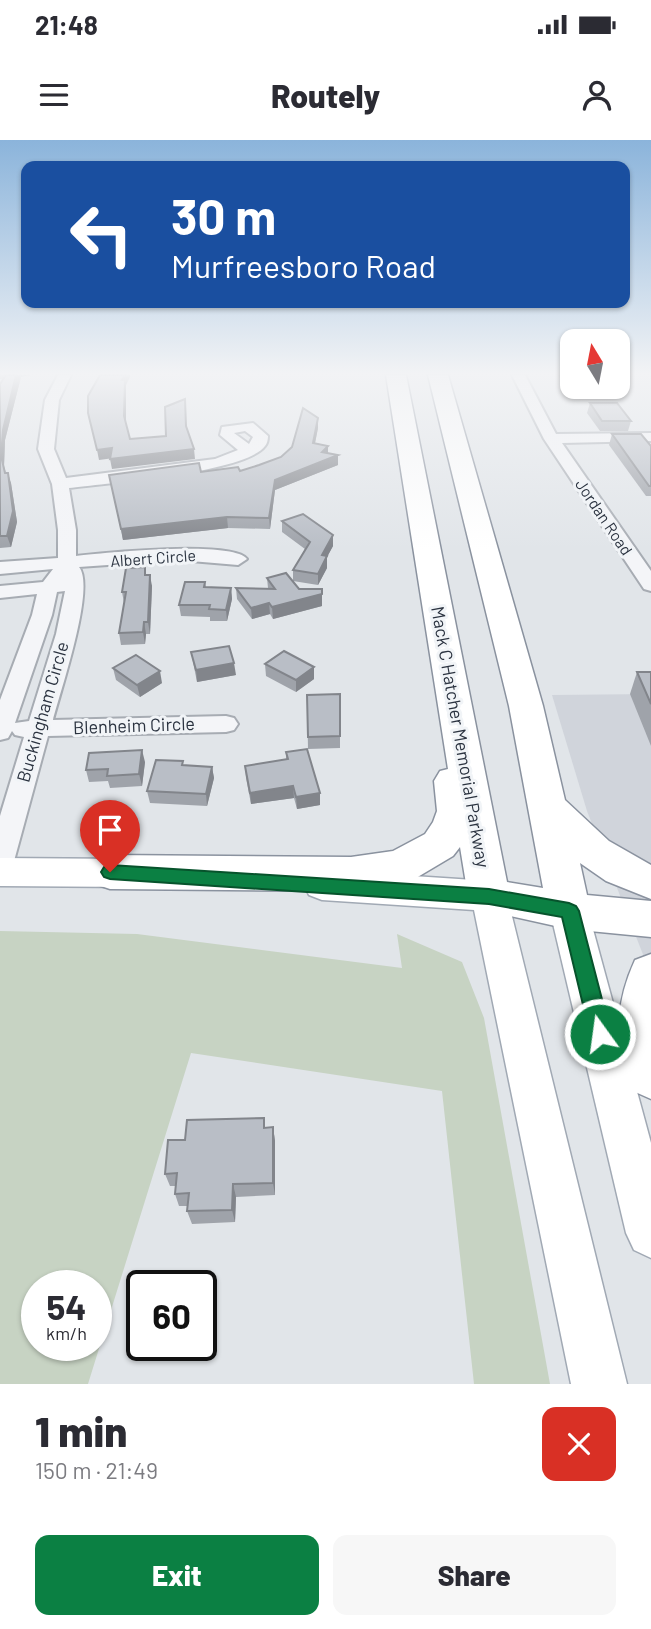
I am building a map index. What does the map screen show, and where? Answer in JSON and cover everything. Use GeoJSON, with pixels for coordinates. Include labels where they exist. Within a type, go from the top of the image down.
{"type":"FeatureCollection","features":[{"type":"Feature","properties":{"kind":"highway","name":"Mack C Hatcher Memorial Parkway"},"geometry":{"type":"LineString","coordinates":[[406,433],[489,896]]}},
{"type":"Feature","properties":{"kind":"highway"},"geometry":{"type":"LineString","coordinates":[[453,433],[526,706],[569,911]]}},
{"type":"Feature","properties":{"kind":"highway"},"geometry":{"type":"LineString","coordinates":[[110,872],[351,874],[401,866],[439,845],[452,827],[456,811],[452,767],[431,643],[441,627]]}},
{"type":"Feature","properties":{"kind":"highway"},"geometry":{"type":"LineString","coordinates":[[548,807],[579,842],[598,857],[651,882]]}},
{"type":"Feature","properties":{"kind":"highway"},"geometry":{"type":"LineString","coordinates":[[489,896],[569,911],[651,919]]}},
{"type":"Feature","properties":{"kind":"highway"},"geometry":{"type":"LineString","coordinates":[[651,975],[641,1004],[641,1041],[651,1074]]}},
{"type":"Feature","properties":{"kind":"main road"},"geometry":{"type":"LineString","coordinates":[[0,872],[110,872],[489,896]]}},
{"type":"Feature","properties":{"kind":"main road","name":"Mack C Hatcher Memorial Parkway"},"geometry":{"type":"LineString","coordinates":[[489,896],[599,1384]]}},
{"type":"Feature","properties":{"kind":"main road"},"geometry":{"type":"LineString","coordinates":[[569,911],[651,1233]]}},
{"type":"Feature","properties":{"kind":"street","name":"Buckingham Circle"},"geometry":{"type":"LineString","coordinates":[[0,861],[66,634],[72,575],[60,484],[46,449],[48,433]]}},
{"type":"Feature","properties":{"kind":"street","name":"Jordan Road"},"geometry":{"type":"LineString","coordinates":[[548,433],[651,585]]}},
{"type":"Feature","properties":{"kind":"street"},"geometry":{"type":"LineString","coordinates":[[551,439],[651,437]]}},
{"type":"Feature","properties":{"kind":"street"},"geometry":{"type":"LineString","coordinates":[[60,484],[218,463],[249,451]]}},
{"type":"Feature","properties":{"kind":"street","name":"Albert Circle"},"geometry":{"type":"LineString","coordinates":[[0,569],[72,575],[170,554],[202,554],[238,559]]}},
{"type":"Feature","properties":{"kind":"street","name":"Buckingham Circle"},"geometry":{"type":"LineString","coordinates":[[1,731],[42,615],[48,587],[72,575]]}},
{"type":"Feature","properties":{"kind":"street"},"geometry":{"type":"LineString","coordinates":[[0,592],[48,587]]}},
{"type":"Feature","properties":{"kind":"street","name":"Blenheim Circle"},"geometry":{"type":"LineString","coordinates":[[1,731],[226,724]]}},
{"type":"Feature","properties":{"kind":"shaded area"},"geometry":{"type":"Polygon","coordinates":[[[651,694],[651,975],[587,811],[552,695],[651,694]]]}},
{"type":"Feature","properties":{"kind":"green space"},"geometry":{"type":"Polygon","coordinates":[[[0,931],[137,934],[402,968],[397,934],[462,962],[484,1018],[550,1384],[474,1384],[442,1091],[191,1053],[112,1307],[112,1270],[21,1270],[21,1361],[95,1361],[88,1384],[0,1384],[0,931]]]}},
{"type":"Feature","properties":{"kind":"building"},"geometry":{"type":"Polygon","coordinates":[[[0,433],[3,433],[1,456],[5,473],[8,473],[13,511],[7,536],[0,536],[0,433]]]}},
{"type":"Feature","properties":{"kind":"building"},"geometry":{"type":"Polygon","coordinates":[[[93,433],[128,433],[130,439],[166,436],[166,433],[188,433],[194,449],[110,459],[112,448],[97,450],[93,433]]]}},
{"type":"Feature","properties":{"kind":"building"},"geometry":{"type":"Polygon","coordinates":[[[296,433],[315,433],[313,443],[328,446],[322,452],[338,455],[275,480],[269,518],[227,517],[121,529],[109,475],[199,463],[201,472],[238,467],[240,471],[281,457],[292,447],[296,433]]]}},
{"type":"Feature","properties":{"kind":"building"},"geometry":{"type":"Polygon","coordinates":[[[612,434],[641,434],[651,446],[651,486],[649,486],[612,434]]]}},
{"type":"Feature","properties":{"kind":"building"},"geometry":{"type":"Polygon","coordinates":[[[303,514],[333,535],[322,555],[327,556],[318,574],[293,570],[310,542],[282,521],[303,514]]]}},
{"type":"Feature","properties":{"kind":"building"},"geometry":{"type":"Polygon","coordinates":[[[145,567],[145,575],[150,575],[148,622],[144,622],[143,632],[119,633],[126,592],[122,592],[126,568],[145,567]]]}},
{"type":"Feature","properties":{"kind":"building"},"geometry":{"type":"Polygon","coordinates":[[[286,573],[299,589],[322,589],[322,594],[272,607],[269,603],[251,608],[236,588],[275,589],[267,578],[286,573]]]}},
{"type":"Feature","properties":{"kind":"building"},"geometry":{"type":"Polygon","coordinates":[[[185,582],[205,582],[204,587],[231,588],[226,610],[209,609],[210,605],[179,605],[185,582]]]}},
{"type":"Feature","properties":{"kind":"building"},"geometry":{"type":"Polygon","coordinates":[[[229,646],[234,663],[196,670],[191,652],[229,646]]]}},
{"type":"Feature","properties":{"kind":"building"},"geometry":{"type":"Polygon","coordinates":[[[284,651],[314,667],[296,680],[265,664],[284,651]]]}},
{"type":"Feature","properties":{"kind":"building"},"geometry":{"type":"Polygon","coordinates":[[[136,655],[160,671],[137,685],[113,668],[136,655]]]}},
{"type":"Feature","properties":{"kind":"building"},"geometry":{"type":"Polygon","coordinates":[[[637,672],[651,672],[651,704],[637,672]]]}},
{"type":"Feature","properties":{"kind":"building"},"geometry":{"type":"Polygon","coordinates":[[[340,694],[340,736],[308,737],[307,695],[340,694]]]}},
{"type":"Feature","properties":{"kind":"building"},"geometry":{"type":"Polygon","coordinates":[[[307,749],[320,793],[296,797],[293,786],[250,793],[245,766],[288,759],[286,752],[307,749]]]}},
{"type":"Feature","properties":{"kind":"building"},"geometry":{"type":"Polygon","coordinates":[[[142,750],[139,774],[107,776],[108,769],[86,770],[89,753],[142,750]]]}},
{"type":"Feature","properties":{"kind":"building"},"geometry":{"type":"Polygon","coordinates":[[[156,760],[183,761],[182,765],[212,767],[206,794],[147,791],[156,760]]]}},
{"type":"Feature","properties":{"kind":"building"},"geometry":{"type":"Polygon","coordinates":[[[264,1118],[264,1128],[273,1127],[273,1183],[233,1184],[232,1210],[187,1211],[189,1193],[175,1194],[177,1173],[165,1174],[168,1140],[185,1140],[187,1120],[264,1118]]]}},
{"type":"Feature","properties":{"kind":"route"},"geometry":{"type":"LineString","coordinates":[[110,872],[489,896],[569,911],[600,1034]]}}]}
